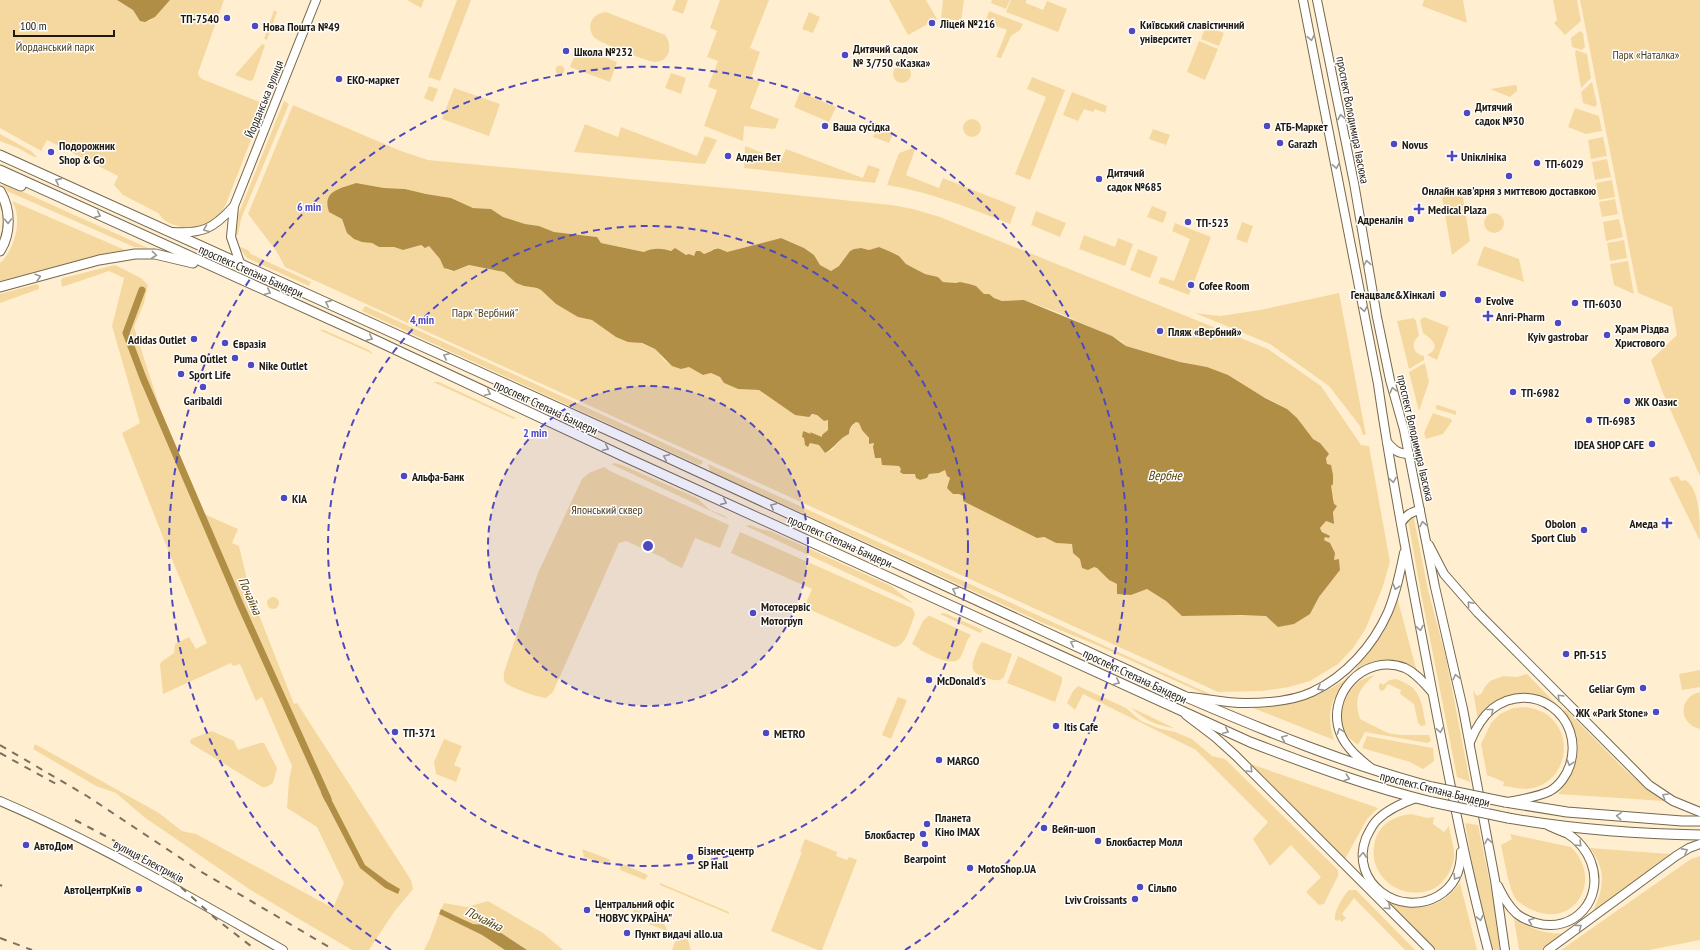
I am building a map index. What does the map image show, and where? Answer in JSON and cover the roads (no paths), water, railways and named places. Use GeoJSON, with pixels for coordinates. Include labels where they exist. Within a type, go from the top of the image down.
{"type":"FeatureCollection","features":[{"type":"Feature","properties":{"kind":"main road","name":"Йорданська вулиця"},"geometry":{"type":"LineString","coordinates":[[240,263],[231,237],[234,206],[316,0]]}},
{"type":"Feature","properties":{"kind":"main road","name":"проспект Володимира Івасюка"},"geometry":{"type":"LineString","coordinates":[[1303,0],[1378,384],[1386,441],[1405,549],[1461,840]]}},
{"type":"Feature","properties":{"kind":"main road","name":"проспект Володимира Івасюка"},"geometry":{"type":"LineString","coordinates":[[1317,0],[1354,183],[1377,317],[1390,380],[1404,430],[1435,587],[1463,709],[1495,880]]}},
{"type":"Feature","properties":{"kind":"main road","name":"проспект Степана Бандери"},"geometry":{"type":"LineString","coordinates":[[0,155],[1114,662],[1184,696],[1288,740],[1374,770],[1432,787],[1505,802],[1567,812],[1682,821],[1700,821]]}},
{"type":"Feature","properties":{"kind":"main road","name":"проспект Степана Бандери"},"geometry":{"type":"LineString","coordinates":[[0,170],[1250,742],[1312,766],[1373,786],[1432,802],[1508,818],[1546,825],[1634,832],[1700,835]]}},
{"type":"Feature","properties":{"kind":"main road"},"geometry":{"type":"LineString","coordinates":[[0,177],[62,199]]}},
{"type":"Feature","properties":{"kind":"main road"},"geometry":{"type":"LineString","coordinates":[[1340,186],[1354,183]]}},
{"type":"Feature","properties":{"kind":"main road"},"geometry":{"type":"LineString","coordinates":[[0,191],[7,208],[8,218],[6,238],[0,251]]}},
{"type":"Feature","properties":{"kind":"main road","name":"Йорданська вулиця"},"geometry":{"type":"LineString","coordinates":[[170,232],[186,233],[205,230],[212,227],[224,218],[234,206]]}},
{"type":"Feature","properties":{"kind":"main road"},"geometry":{"type":"LineString","coordinates":[[0,287],[99,260],[135,254],[155,254],[177,258],[243,280]]}},
{"type":"Feature","properties":{"kind":"main road"},"geometry":{"type":"LineString","coordinates":[[1386,441],[1394,451],[1400,454],[1409,454]]}},
{"type":"Feature","properties":{"kind":"main road"},"geometry":{"type":"LineString","coordinates":[[1401,523],[1412,512],[1420,510]]}},
{"type":"Feature","properties":{"kind":"main road"},"geometry":{"type":"LineString","coordinates":[[1425,538],[1444,574],[1478,613],[1649,786],[1673,801],[1700,812]]}},
{"type":"Feature","properties":{"kind":"main road"},"geometry":{"type":"LineString","coordinates":[[1184,696],[1244,703],[1274,701],[1310,693],[1331,682],[1361,655],[1384,619],[1397,584],[1405,549]]}},
{"type":"Feature","properties":{"kind":"main road"},"geometry":{"type":"LineString","coordinates":[[1374,770],[1355,755],[1346,744],[1338,726],[1338,702],[1343,691],[1351,680],[1362,671],[1372,667],[1391,665],[1404,668],[1415,674],[1432,693]]}},
{"type":"Feature","properties":{"kind":"main road"},"geometry":{"type":"LineString","coordinates":[[1470,743],[1476,728],[1491,710],[1512,699],[1537,699],[1560,713],[1568,725],[1572,737],[1573,750],[1569,768],[1564,778],[1550,791],[1505,802]]}},
{"type":"Feature","properties":{"kind":"main road"},"geometry":{"type":"LineString","coordinates":[[1178,709],[1215,737],[1236,756],[1430,950]]}},
{"type":"Feature","properties":{"kind":"main road"},"geometry":{"type":"LineString","coordinates":[[1416,798],[1398,805],[1386,812],[1376,821],[1368,833],[1362,856],[1363,867],[1377,889],[1387,896],[1412,903],[1423,902],[1443,893],[1451,885],[1460,871],[1461,840]]}},
{"type":"Feature","properties":{"kind":"main road","name":"вулиця Електриків"},"geometry":{"type":"LineString","coordinates":[[0,801],[69,833],[143,871],[282,950]]}},
{"type":"Feature","properties":{"kind":"main road"},"geometry":{"type":"LineString","coordinates":[[1495,880],[1504,898],[1512,908],[1520,916],[1530,922],[1552,926],[1572,920],[1578,915],[1586,906],[1594,890],[1592,865],[1583,848],[1569,834],[1546,825]]}},
{"type":"Feature","properties":{"kind":"main road"},"geometry":{"type":"LineString","coordinates":[[1461,840],[1488,950]]}},
{"type":"Feature","properties":{"kind":"main road"},"geometry":{"type":"LineString","coordinates":[[1548,950],[1676,856],[1689,848],[1700,844]]}},
{"type":"Feature","properties":{"kind":"main road"},"geometry":{"type":"LineString","coordinates":[[1495,880],[1505,950]]}},
{"type":"Feature","properties":{"kind":"water"},"geometry":{"type":"Polygon","coordinates":[[[117,0],[170,0],[155,17],[145,22],[140,21],[133,10],[117,0]]]}},
{"type":"Feature","properties":{"kind":"water","name":"Вербне"},"geometry":{"type":"Polygon","coordinates":[[[356,183],[384,188],[405,189],[451,198],[473,208],[491,209],[503,217],[525,224],[539,226],[554,232],[597,237],[601,243],[644,252],[657,249],[671,251],[675,248],[686,255],[689,254],[694,256],[696,251],[700,251],[704,254],[715,249],[727,252],[781,238],[804,248],[814,255],[820,265],[831,271],[839,266],[850,251],[854,249],[861,248],[869,250],[879,247],[899,256],[906,264],[925,274],[938,277],[943,282],[960,282],[976,286],[984,294],[989,294],[1002,301],[1024,300],[1112,336],[1126,346],[1180,362],[1207,367],[1228,375],[1265,398],[1287,409],[1297,418],[1313,439],[1320,443],[1329,454],[1326,458],[1327,464],[1331,465],[1333,484],[1331,486],[1334,504],[1337,506],[1333,512],[1334,524],[1326,521],[1320,528],[1322,532],[1330,536],[1329,538],[1325,537],[1324,540],[1330,543],[1335,553],[1334,560],[1339,559],[1340,570],[1319,597],[1310,614],[1294,624],[1278,627],[1266,616],[1182,616],[1166,601],[1147,589],[1131,595],[1117,594],[1117,584],[1109,580],[1097,568],[1094,567],[1088,570],[1082,568],[1080,559],[1073,553],[1072,544],[1056,543],[1044,537],[1037,538],[963,501],[963,496],[953,494],[947,488],[950,478],[947,476],[945,470],[939,473],[929,474],[927,478],[920,480],[916,478],[915,474],[903,474],[900,472],[901,469],[899,466],[882,465],[881,458],[875,458],[873,447],[874,443],[869,444],[869,438],[862,430],[859,423],[856,422],[853,424],[850,428],[849,434],[825,453],[819,445],[810,443],[808,447],[805,445],[804,438],[802,437],[803,431],[822,437],[822,435],[828,430],[828,420],[824,421],[817,415],[812,414],[809,417],[795,415],[759,390],[738,389],[724,383],[720,377],[711,373],[703,375],[689,367],[681,369],[672,366],[655,349],[642,343],[628,342],[616,337],[592,320],[578,317],[556,304],[541,290],[516,283],[504,272],[469,265],[454,271],[444,268],[440,259],[429,246],[425,248],[421,245],[403,250],[394,247],[379,247],[372,243],[354,239],[347,233],[342,219],[329,212],[327,205],[330,195],[338,189],[356,183]]]}},
{"type":"Feature","properties":{"kind":"water"},"geometry":{"type":"Polygon","coordinates":[[[327,791],[365,865],[400,889],[398,894],[385,888],[360,868],[321,793],[327,791]]]}},
{"type":"Feature","properties":{"kind":"water"},"geometry":{"type":"Polygon","coordinates":[[[441,909],[473,924],[489,925],[527,950],[505,950],[482,935],[439,914],[441,909]]]}},
{"type":"Feature","properties":{"kind":"waterway","name":"Почайна"},"geometry":{"type":"LineString","coordinates":[[142,290],[126,333],[143,378],[240,604],[328,799]]}},
{"type":"Feature","properties":{"kind":"railway"},"geometry":{"type":"LineString","coordinates":[[0,745],[87,796],[200,871],[334,950]]}},
{"type":"Feature","properties":{"kind":"railway"},"geometry":{"type":"LineString","coordinates":[[0,753],[58,785]]}},
{"type":"Feature","properties":{"kind":"railway"},"geometry":{"type":"LineString","coordinates":[[75,820],[136,852],[160,868],[216,919],[256,950]]}},
{"type":"Feature","properties":{"kind":"railway"},"geometry":{"type":"LineString","coordinates":[[0,938],[32,950]]}},
{"type":"Feature","properties":{"kind":"place","name":"ТП-7540"},"geometry":{"type":"Point","coordinates":[227,18]}},
{"type":"Feature","properties":{"kind":"place","name":"Ліцей №216"},"geometry":{"type":"Point","coordinates":[932,23]}},
{"type":"Feature","properties":{"kind":"place","name":"Нова Пошта №49"},"geometry":{"type":"Point","coordinates":[255,26]}},
{"type":"Feature","properties":{"kind":"place","name":"Київський славістичний університет"},"geometry":{"type":"Point","coordinates":[1132,31]}},
{"type":"Feature","properties":{"kind":"place","name":"Школа №232"},"geometry":{"type":"Point","coordinates":[566,51]}},
{"type":"Feature","properties":{"kind":"place","name":"Дитячий садок № 3/750 «Казка»"},"geometry":{"type":"Point","coordinates":[845,55]}},
{"type":"Feature","properties":{"kind":"place","name":"ЕКО-маркет"},"geometry":{"type":"Point","coordinates":[339,79]}},
{"type":"Feature","properties":{"kind":"place","name":"Дитячий садок №30"},"geometry":{"type":"Point","coordinates":[1467,113]}},
{"type":"Feature","properties":{"kind":"place","name":"Ваша сусідка"},"geometry":{"type":"Point","coordinates":[825,126]}},
{"type":"Feature","properties":{"kind":"place","name":"АТБ-Маркет"},"geometry":{"type":"Point","coordinates":[1267,126]}},
{"type":"Feature","properties":{"kind":"place","name":"Garazh"},"geometry":{"type":"Point","coordinates":[1280,143]}},
{"type":"Feature","properties":{"kind":"place","name":"Novus"},"geometry":{"type":"Point","coordinates":[1394,144]}},
{"type":"Feature","properties":{"kind":"place","name":"Подорожник Shop & Go"},"geometry":{"type":"Point","coordinates":[51,152]}},
{"type":"Feature","properties":{"kind":"place","name":"Алден Вет"},"geometry":{"type":"Point","coordinates":[728,156]}},
{"type":"Feature","properties":{"kind":"place","name":"Uniклініка"},"geometry":{"type":"Point","coordinates":[1452,156]}},
{"type":"Feature","properties":{"kind":"place","name":"ТП-6029"},"geometry":{"type":"Point","coordinates":[1537,163]}},
{"type":"Feature","properties":{"kind":"place","name":"Онлайн кав'ярня з миттєвою доставкою"},"geometry":{"type":"Point","coordinates":[1509,176]}},
{"type":"Feature","properties":{"kind":"place","name":"Дитячий садок №685"},"geometry":{"type":"Point","coordinates":[1099,179]}},
{"type":"Feature","properties":{"kind":"place","name":"Medical Plaza"},"geometry":{"type":"Point","coordinates":[1419,209]}},
{"type":"Feature","properties":{"kind":"place","name":"Адреналін"},"geometry":{"type":"Point","coordinates":[1411,219]}},
{"type":"Feature","properties":{"kind":"place","name":"ТП-523"},"geometry":{"type":"Point","coordinates":[1188,222]}},
{"type":"Feature","properties":{"kind":"place","name":"Cofee Room"},"geometry":{"type":"Point","coordinates":[1191,285]}},
{"type":"Feature","properties":{"kind":"place","name":"Генацвалє&Хінкалі"},"geometry":{"type":"Point","coordinates":[1443,294]}},
{"type":"Feature","properties":{"kind":"place","name":"Evolve"},"geometry":{"type":"Point","coordinates":[1478,300]}},
{"type":"Feature","properties":{"kind":"place","name":"ТП-6030"},"geometry":{"type":"Point","coordinates":[1575,303]}},
{"type":"Feature","properties":{"kind":"place","name":"Anri-Pharm"},"geometry":{"type":"Point","coordinates":[1488,316]}},
{"type":"Feature","properties":{"kind":"place","name":"Kyiv gastrobar"},"geometry":{"type":"Point","coordinates":[1558,323]}},
{"type":"Feature","properties":{"kind":"place","name":"Пляж «Вербний»"},"geometry":{"type":"Point","coordinates":[1160,331]}},
{"type":"Feature","properties":{"kind":"place","name":"Храм Різдва Христового"},"geometry":{"type":"Point","coordinates":[1607,335]}},
{"type":"Feature","properties":{"kind":"place","name":"Adidas Outlet"},"geometry":{"type":"Point","coordinates":[194,339]}},
{"type":"Feature","properties":{"kind":"place","name":"Євразія"},"geometry":{"type":"Point","coordinates":[225,343]}},
{"type":"Feature","properties":{"kind":"place","name":"Puma Outlet"},"geometry":{"type":"Point","coordinates":[235,358]}},
{"type":"Feature","properties":{"kind":"place","name":"Nike Outlet"},"geometry":{"type":"Point","coordinates":[251,365]}},
{"type":"Feature","properties":{"kind":"place","name":"Sport Life"},"geometry":{"type":"Point","coordinates":[181,374]}},
{"type":"Feature","properties":{"kind":"place","name":"Garibaldi"},"geometry":{"type":"Point","coordinates":[203,387]}},
{"type":"Feature","properties":{"kind":"place","name":"ТП-6982"},"geometry":{"type":"Point","coordinates":[1513,392]}},
{"type":"Feature","properties":{"kind":"place","name":"ЖК Оазис"},"geometry":{"type":"Point","coordinates":[1627,401]}},
{"type":"Feature","properties":{"kind":"place","name":"ТП-6983"},"geometry":{"type":"Point","coordinates":[1589,420]}},
{"type":"Feature","properties":{"kind":"place","name":"IDEA SHOP CAFE"},"geometry":{"type":"Point","coordinates":[1652,444]}},
{"type":"Feature","properties":{"kind":"place","name":"Альфа-Банк"},"geometry":{"type":"Point","coordinates":[404,476]}},
{"type":"Feature","properties":{"kind":"place","name":"KIA"},"geometry":{"type":"Point","coordinates":[284,498]}},
{"type":"Feature","properties":{"kind":"place","name":"Амеда"},"geometry":{"type":"Point","coordinates":[1667,523]}},
{"type":"Feature","properties":{"kind":"place","name":"Obolon Sport Club"},"geometry":{"type":"Point","coordinates":[1584,530]}},
{"type":"Feature","properties":{"kind":"place","name":"Мотосервіс Мотогруп"},"geometry":{"type":"Point","coordinates":[753,613]}},
{"type":"Feature","properties":{"kind":"place","name":"РП-515"},"geometry":{"type":"Point","coordinates":[1566,654]}},
{"type":"Feature","properties":{"kind":"place","name":"McDonald's"},"geometry":{"type":"Point","coordinates":[929,680]}},
{"type":"Feature","properties":{"kind":"place","name":"Geliar Gym"},"geometry":{"type":"Point","coordinates":[1643,688]}},
{"type":"Feature","properties":{"kind":"place","name":"ЖК «Park Stone»"},"geometry":{"type":"Point","coordinates":[1656,712]}},
{"type":"Feature","properties":{"kind":"place","name":"Itis Cafe"},"geometry":{"type":"Point","coordinates":[1056,726]}},
{"type":"Feature","properties":{"kind":"place","name":"ТП-371"},"geometry":{"type":"Point","coordinates":[395,732]}},
{"type":"Feature","properties":{"kind":"place","name":"METRO"},"geometry":{"type":"Point","coordinates":[766,733]}},
{"type":"Feature","properties":{"kind":"place","name":"MARGO"},"geometry":{"type":"Point","coordinates":[939,760]}},
{"type":"Feature","properties":{"kind":"place","name":"Планета Кіно IMAX"},"geometry":{"type":"Point","coordinates":[927,824]}},
{"type":"Feature","properties":{"kind":"place","name":"Вейп-шоп"},"geometry":{"type":"Point","coordinates":[1044,828]}},
{"type":"Feature","properties":{"kind":"place","name":"Блокбастер"},"geometry":{"type":"Point","coordinates":[923,834]}},
{"type":"Feature","properties":{"kind":"place","name":"Блокбастер Молл"},"geometry":{"type":"Point","coordinates":[1098,841]}},
{"type":"Feature","properties":{"kind":"place","name":"Bearpoint"},"geometry":{"type":"Point","coordinates":[925,844]}},
{"type":"Feature","properties":{"kind":"place","name":"АвтоДом"},"geometry":{"type":"Point","coordinates":[26,845]}},
{"type":"Feature","properties":{"kind":"place","name":"Бізнес-центр SP Hall"},"geometry":{"type":"Point","coordinates":[690,857]}},
{"type":"Feature","properties":{"kind":"place","name":"MotoShop.UA"},"geometry":{"type":"Point","coordinates":[970,868]}},
{"type":"Feature","properties":{"kind":"place","name":"Сільпо"},"geometry":{"type":"Point","coordinates":[1140,887]}},
{"type":"Feature","properties":{"kind":"place","name":"АвтоЦентрКиїв"},"geometry":{"type":"Point","coordinates":[139,889]}},
{"type":"Feature","properties":{"kind":"place","name":"Lviv Croissants"},"geometry":{"type":"Point","coordinates":[1135,899]}},
{"type":"Feature","properties":{"kind":"place","name":"Центральний офіс \"НОВУС УКРАЇНА\""},"geometry":{"type":"Point","coordinates":[587,910]}},
{"type":"Feature","properties":{"kind":"place","name":"Пункт видачі allo.ua"},"geometry":{"type":"Point","coordinates":[627,933]}},
{"type":"Feature","properties":{"kind":"park label","name":"Йорданський парк"},"geometry":{"type":"Point","coordinates":[55,46]}},
{"type":"Feature","properties":{"kind":"park label","name":"Парк «Наталка»"},"geometry":{"type":"Point","coordinates":[1646,54]}},
{"type":"Feature","properties":{"kind":"park label","name":"Парк \"Вербний\""},"geometry":{"type":"Point","coordinates":[485,312]}},
{"type":"Feature","properties":{"kind":"park label","name":"Японський сквер"},"geometry":{"type":"Point","coordinates":[607,509]}}]}
